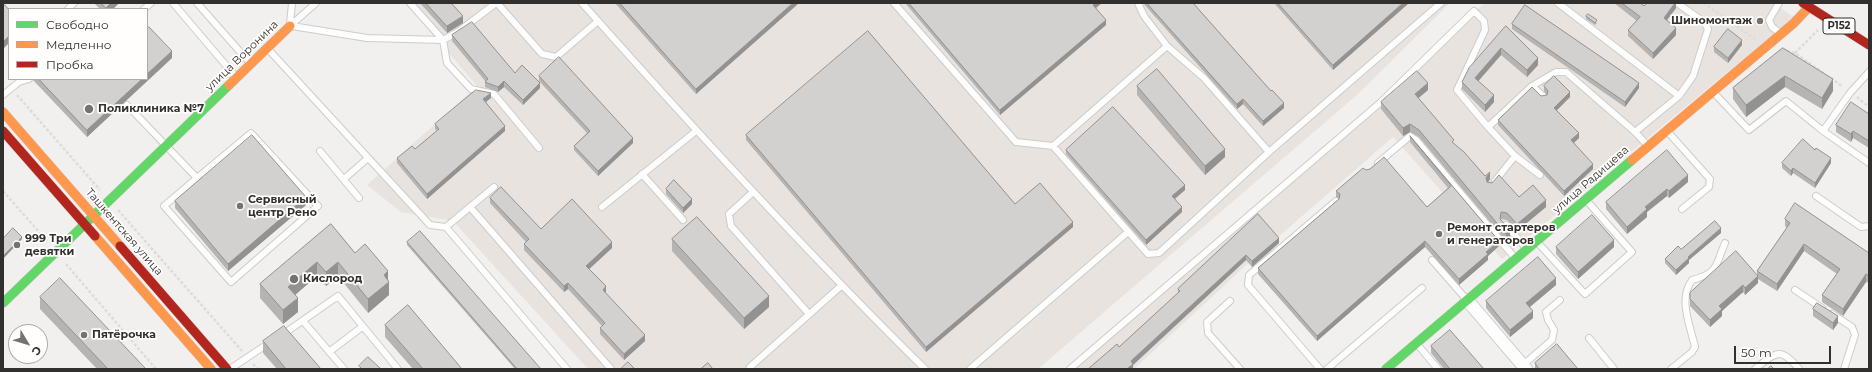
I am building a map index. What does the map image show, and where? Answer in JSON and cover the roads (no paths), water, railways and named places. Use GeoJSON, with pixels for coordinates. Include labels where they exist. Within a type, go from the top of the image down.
{"type":"FeatureCollection","features":[{"type":"Feature","properties":{"kind":"street","name":"улица Радищева"},"geometry":{"type":"LineString","coordinates":[[1386,369],[1781,34],[1806,5]]}},
{"type":"Feature","properties":{"kind":"street","name":"Р152"},"geometry":{"type":"LineString","coordinates":[[1806,5],[1869,45]]}},
{"type":"Feature","properties":{"kind":"street","name":"улица Воронина"},"geometry":{"type":"LineString","coordinates":[[3,303],[290,26]]}},
{"type":"Feature","properties":{"kind":"street","name":"Ташкентская улица"},"geometry":{"type":"LineString","coordinates":[[3,112],[94,215],[222,367]]}},
{"type":"Feature","properties":{"kind":"street"},"geometry":{"type":"LineString","coordinates":[[3,131],[211,369]]}},
{"type":"Feature","properties":{"kind":"street"},"geometry":{"type":"LineString","coordinates":[[1467,300],[1524,367]]}},
{"type":"Feature","properties":{"kind":"lane"},"geometry":{"type":"LineString","coordinates":[[173,3],[236,77]]}},
{"type":"Feature","properties":{"kind":"lane"},"geometry":{"type":"LineString","coordinates":[[197,3],[250,64]]}},
{"type":"Feature","properties":{"kind":"lane"},"geometry":{"type":"LineString","coordinates":[[290,26],[292,3]]}},
{"type":"Feature","properties":{"kind":"lane"},"geometry":{"type":"LineString","coordinates":[[290,26],[316,3]]}},
{"type":"Feature","properties":{"kind":"lane"},"geometry":{"type":"LineString","coordinates":[[410,3],[443,40],[447,63],[471,89],[494,94],[540,148]]}},
{"type":"Feature","properties":{"kind":"lane"},"geometry":{"type":"LineString","coordinates":[[290,26],[367,38],[443,40],[458,32],[496,3],[542,54],[556,57],[598,21]]}},
{"type":"Feature","properties":{"kind":"lane"},"geometry":{"type":"LineString","coordinates":[[582,3],[696,131],[841,286],[925,369]]}},
{"type":"Feature","properties":{"kind":"lane"},"geometry":{"type":"LineString","coordinates":[[894,3],[1016,142],[1053,146],[1148,254],[1160,253],[1269,152],[1441,3]]}},
{"type":"Feature","properties":{"kind":"lane"},"geometry":{"type":"LineString","coordinates":[[1138,3],[1144,16],[1167,46],[1204,78],[1269,152]]}},
{"type":"Feature","properties":{"kind":"lane"},"geometry":{"type":"LineString","coordinates":[[1558,3],[1679,96]]}},
{"type":"Feature","properties":{"kind":"lane"},"geometry":{"type":"LineString","coordinates":[[1635,132],[1679,96],[1693,76],[1708,29],[1704,22],[1677,3]]}},
{"type":"Feature","properties":{"kind":"lane"},"geometry":{"type":"LineString","coordinates":[[1779,3],[1769,20],[1772,27],[1781,34]]}},
{"type":"Feature","properties":{"kind":"lane"},"geometry":{"type":"LineString","coordinates":[[1070,369],[1382,102],[1474,11],[1484,21],[1485,30],[1457,90],[1515,156],[1540,175]]}},
{"type":"Feature","properties":{"kind":"lane"},"geometry":{"type":"LineString","coordinates":[[1053,146],[1167,46]]}},
{"type":"Feature","properties":{"kind":"lane"},"geometry":{"type":"LineString","coordinates":[[267,48],[430,225],[446,227],[567,369]]}},
{"type":"Feature","properties":{"kind":"lane"},"geometry":{"type":"LineString","coordinates":[[1488,126],[1532,86],[1556,72],[1566,72],[1635,132],[1648,146]]}},
{"type":"Feature","properties":{"kind":"lane"},"geometry":{"type":"LineString","coordinates":[[1823,131],[1850,93],[1869,72]]}},
{"type":"Feature","properties":{"kind":"lane"},"geometry":{"type":"LineString","coordinates":[[3,95],[20,80]]}},
{"type":"Feature","properties":{"kind":"lane"},"geometry":{"type":"LineString","coordinates":[[1532,86],[1544,97]]}},
{"type":"Feature","properties":{"kind":"lane"},"geometry":{"type":"LineString","coordinates":[[1712,91],[1749,130],[1786,101],[1823,131],[1869,163]]}},
{"type":"Feature","properties":{"kind":"lane"},"geometry":{"type":"LineString","coordinates":[[127,105],[196,178]]}},
{"type":"Feature","properties":{"kind":"lane"},"geometry":{"type":"LineString","coordinates":[[602,207],[696,131]]}},
{"type":"Feature","properties":{"kind":"lane"},"geometry":{"type":"LineString","coordinates":[[1666,131],[1710,179],[1709,188],[1682,209]]}},
{"type":"Feature","properties":{"kind":"lane"},"geometry":{"type":"LineString","coordinates":[[251,133],[318,206],[231,282],[164,206],[196,178],[251,133]]}},
{"type":"Feature","properties":{"kind":"lane"},"geometry":{"type":"LineString","coordinates":[[1373,166],[1410,136],[1416,140],[1516,259]]}},
{"type":"Feature","properties":{"kind":"lane"},"geometry":{"type":"LineString","coordinates":[[320,151],[360,198]]}},
{"type":"Feature","properties":{"kind":"lane"},"geometry":{"type":"LineString","coordinates":[[1490,186],[1515,156]]}},
{"type":"Feature","properties":{"kind":"lane"},"geometry":{"type":"LineString","coordinates":[[344,179],[368,158]]}},
{"type":"Feature","properties":{"kind":"lane"},"geometry":{"type":"LineString","coordinates":[[642,174],[682,220]]}},
{"type":"Feature","properties":{"kind":"lane"},"geometry":{"type":"LineString","coordinates":[[446,227],[494,186]]}},
{"type":"Feature","properties":{"kind":"lane"},"geometry":{"type":"LineString","coordinates":[[753,192],[729,214],[730,226],[809,314]]}},
{"type":"Feature","properties":{"kind":"lane"},"geometry":{"type":"LineString","coordinates":[[1816,196],[1861,227],[1869,226]]}},
{"type":"Feature","properties":{"kind":"lane"},"geometry":{"type":"LineString","coordinates":[[1537,242],[1585,294],[1632,252],[1586,200]]}},
{"type":"Feature","properties":{"kind":"lane"},"geometry":{"type":"LineString","coordinates":[[1320,369],[1248,285],[1249,275],[1336,201]]}},
{"type":"Feature","properties":{"kind":"lane"},"geometry":{"type":"LineString","coordinates":[[470,207],[612,369]]}},
{"type":"Feature","properties":{"kind":"lane"},"geometry":{"type":"LineString","coordinates":[[1504,223],[1527,250]]}},
{"type":"Feature","properties":{"kind":"lane"},"geometry":{"type":"LineString","coordinates":[[970,369],[1128,232]]}},
{"type":"Feature","properties":{"kind":"lane"},"geometry":{"type":"LineString","coordinates":[[1671,369],[1692,352],[1695,346],[1684,302],[1689,284],[1692,280],[1707,276],[1713,272],[1725,243]]}},
{"type":"Feature","properties":{"kind":"lane"},"geometry":{"type":"LineString","coordinates":[[1432,260],[1467,300]]}},
{"type":"Feature","properties":{"kind":"lane"},"geometry":{"type":"LineString","coordinates":[[749,369],[841,286]]}},
{"type":"Feature","properties":{"kind":"lane"},"geometry":{"type":"LineString","coordinates":[[1327,369],[1422,288]]}},
{"type":"Feature","properties":{"kind":"lane"},"geometry":{"type":"LineString","coordinates":[[1794,290],[1852,327],[1855,335],[1844,369]]}},
{"type":"Feature","properties":{"kind":"lane"},"geometry":{"type":"LineString","coordinates":[[278,337],[338,296],[398,369]]}},
{"type":"Feature","properties":{"kind":"lane"},"geometry":{"type":"LineString","coordinates":[[1524,367],[1552,340],[1554,330],[1548,320],[1546,312],[1560,300]]}},
{"type":"Feature","properties":{"kind":"lane"},"geometry":{"type":"LineString","coordinates":[[1230,301],[1207,322],[1208,332],[1237,368]]}},
{"type":"Feature","properties":{"kind":"lane"},"geometry":{"type":"LineString","coordinates":[[303,321],[344,369]]}},
{"type":"Feature","properties":{"kind":"lane"},"geometry":{"type":"LineString","coordinates":[[329,352],[362,327]]}},
{"type":"Feature","properties":{"kind":"lane"},"geometry":{"type":"LineString","coordinates":[[1588,338],[1614,369]]}},
{"type":"Feature","properties":{"kind":"lane"},"geometry":{"type":"LineString","coordinates":[[230,369],[272,341]]}},
{"type":"Feature","properties":{"kind":"lane"},"geometry":{"type":"LineString","coordinates":[[1416,343],[1438,369]]}},
{"type":"Feature","properties":{"kind":"lane"},"geometry":{"type":"LineString","coordinates":[[1755,369],[1772,355],[1782,354],[1788,356],[1799,369]]}},
{"type":"Feature","properties":{"kind":"place","name":"Шиномонтаж"},"geometry":{"type":"Point","coordinates":[1760,21]}},
{"type":"Feature","properties":{"kind":"place","name":"Поликлиника №7"},"geometry":{"type":"Point","coordinates":[89,109]}},
{"type":"Feature","properties":{"kind":"place","name":"Сервисный центр Рено"},"geometry":{"type":"Point","coordinates":[240,206]}},
{"type":"Feature","properties":{"kind":"place","name":"Ремонт стартеров и генераторов"},"geometry":{"type":"Point","coordinates":[1439,234]}},
{"type":"Feature","properties":{"kind":"place","name":"999 Три девятки"},"geometry":{"type":"Point","coordinates":[17,245]}},
{"type":"Feature","properties":{"kind":"place","name":"Кислород"},"geometry":{"type":"Point","coordinates":[294,279]}},
{"type":"Feature","properties":{"kind":"place","name":"Пятёрочка"},"geometry":{"type":"Point","coordinates":[84,335]}}]}
